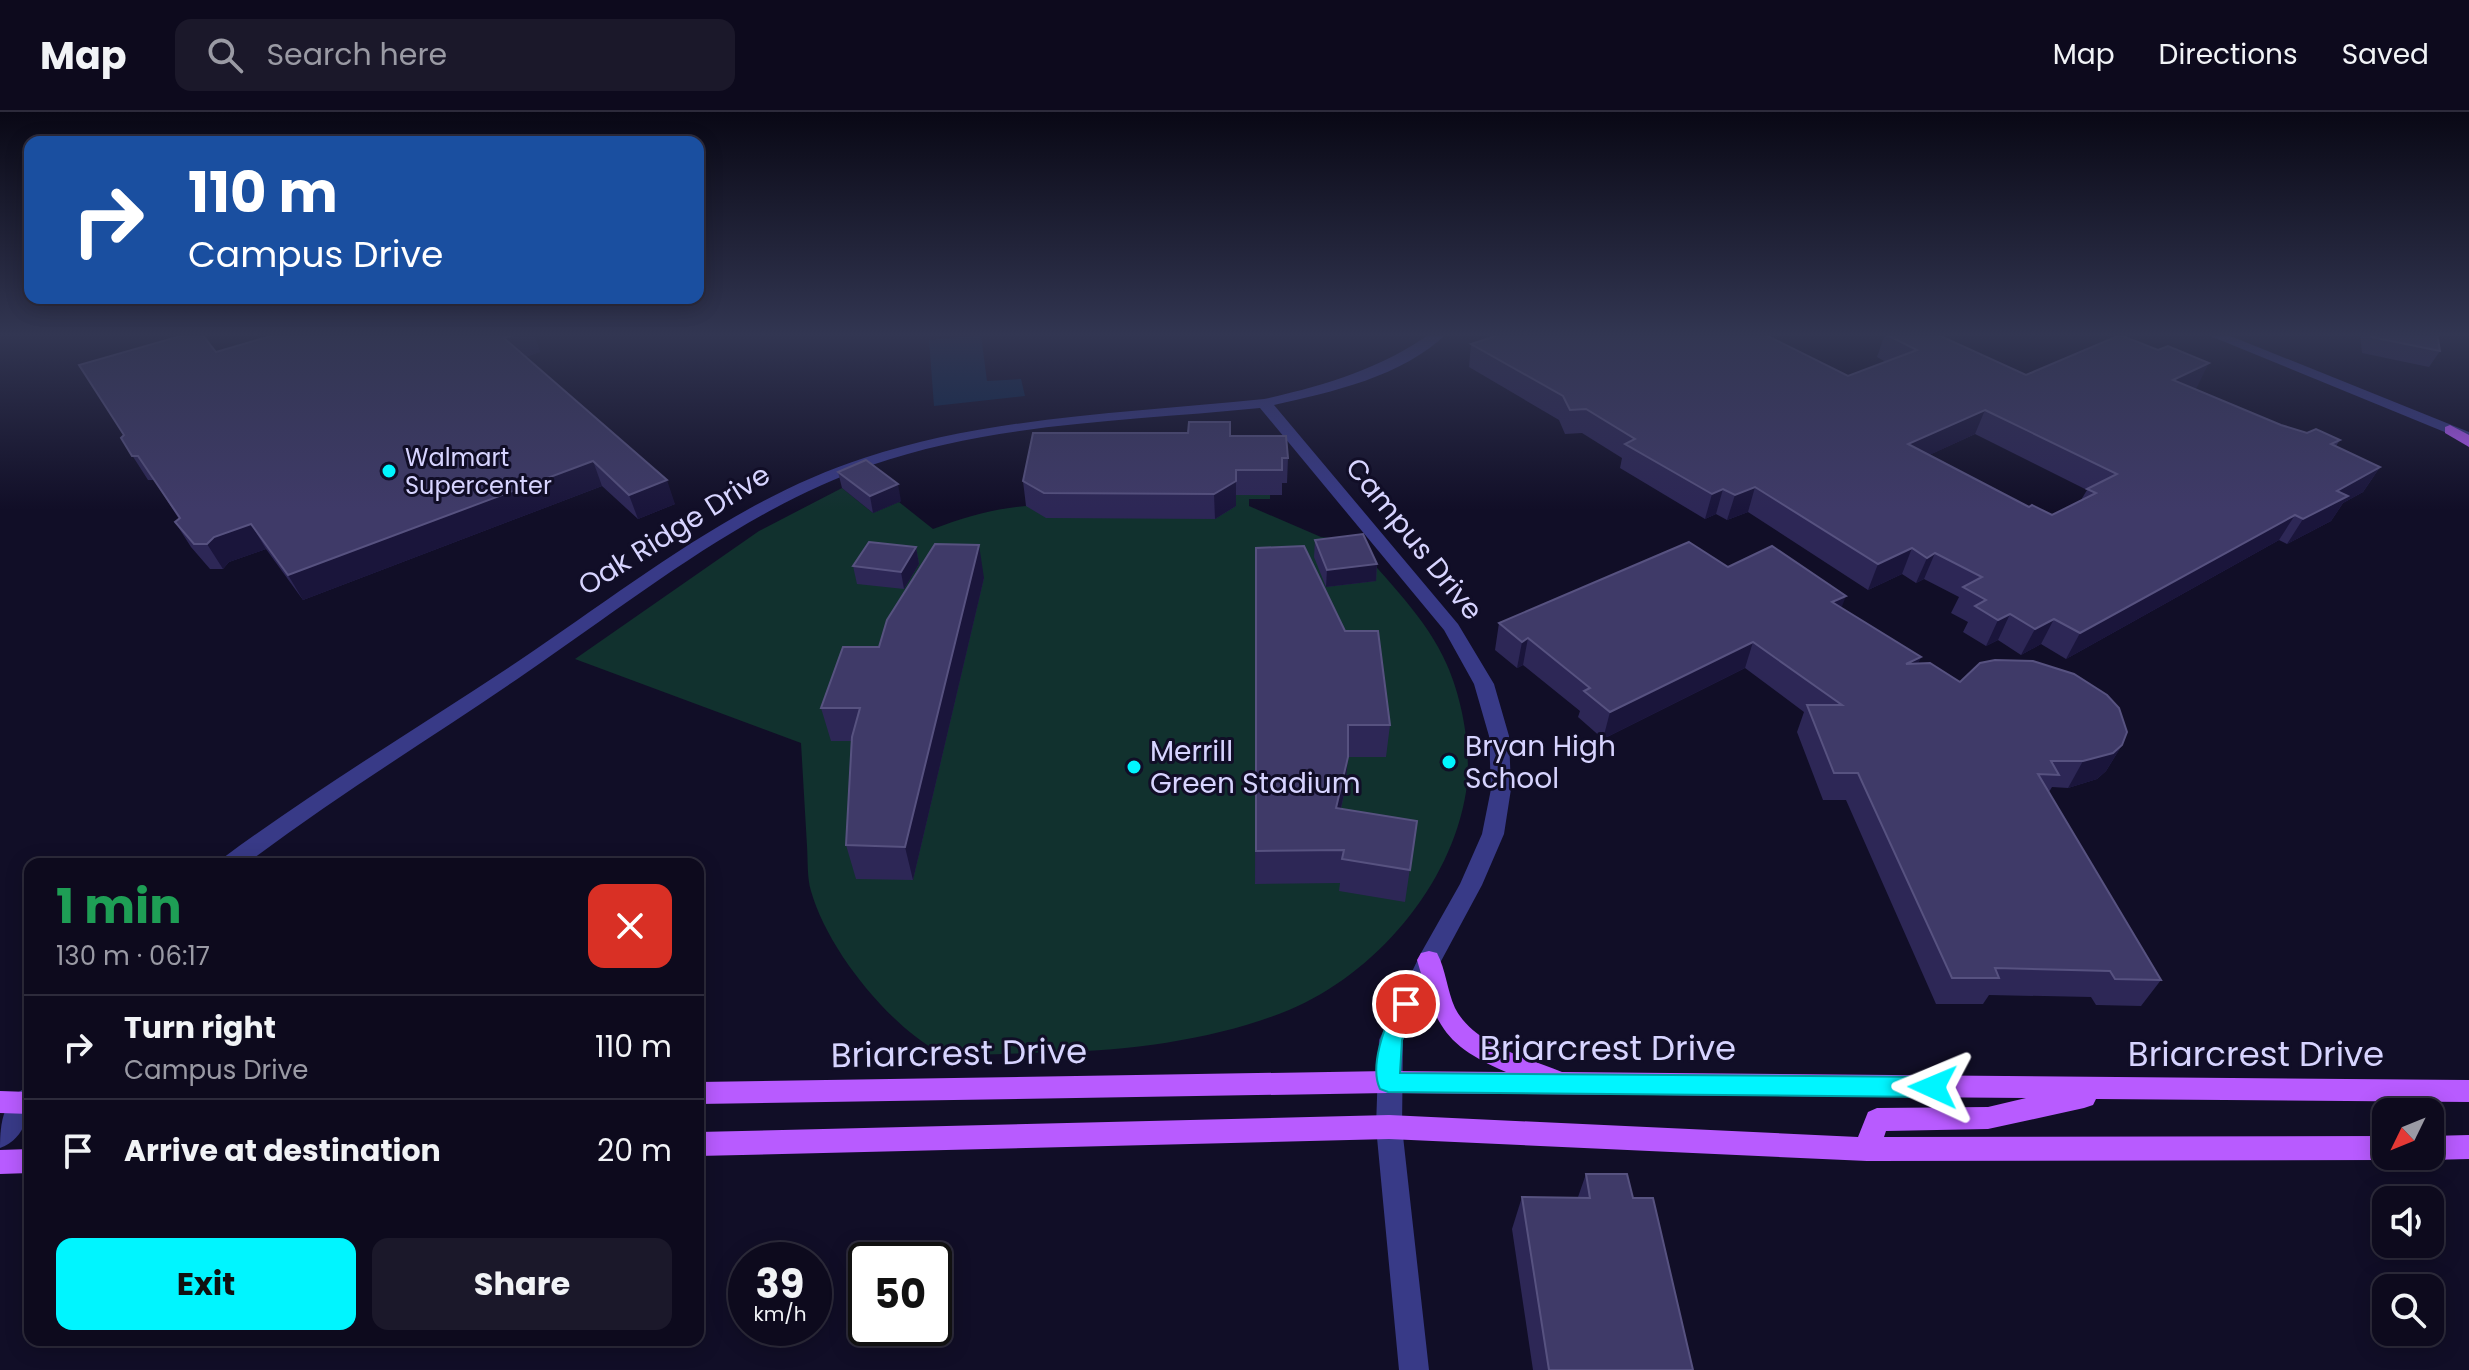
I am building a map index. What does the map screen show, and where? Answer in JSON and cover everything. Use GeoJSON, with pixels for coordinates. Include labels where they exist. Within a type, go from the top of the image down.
{"type":"FeatureCollection","features":[{"type":"Feature","properties":{"kind":"main road"},"geometry":{"type":"LineString","coordinates":[[2450,430],[2469,440]]}},
{"type":"Feature","properties":{"kind":"main road"},"geometry":{"type":"LineString","coordinates":[[1429,960],[1449,1018],[1460,1032],[1498,1056],[1562,1084]]}},
{"type":"Feature","properties":{"kind":"main road","name":"Briarcrest Drive"},"geometry":{"type":"LineString","coordinates":[[704,1093],[1388,1082],[2469,1091]]}},
{"type":"Feature","properties":{"kind":"main road"},"geometry":{"type":"LineString","coordinates":[[1867,1149],[1877,1120],[1988,1118],[2119,1089]]}},
{"type":"Feature","properties":{"kind":"main road"},"geometry":{"type":"LineString","coordinates":[[704,1144],[1389,1127],[1867,1149],[2372,1148]]}},
{"type":"Feature","properties":{"kind":"main road"},"geometry":{"type":"LineString","coordinates":[[2444,1148],[2469,1147]]}},
{"type":"Feature","properties":{"kind":"main road"},"geometry":{"type":"LineString","coordinates":[[0,1162],[24,1161]]}},
{"type":"Feature","properties":{"kind":"street","name":"Oak Ridge Drive"},"geometry":{"type":"LineString","coordinates":[[239,858],[719,533],[788,494],[869,461],[955,440],[1024,429],[1264,403],[1304,392]]}},
{"type":"Feature","properties":{"kind":"street"},"geometry":{"type":"LineString","coordinates":[[2355,392],[2450,430]]}},
{"type":"Feature","properties":{"kind":"street","name":"Campus Drive"},"geometry":{"type":"LineString","coordinates":[[1264,403],[1442,612],[1471,656],[1493,709],[1499,736],[1501,775],[1493,834],[1471,885],[1395,1026],[1388,1082],[1389,1127],[1414,1370]]}},
{"type":"Feature","properties":{"kind":"street"},"geometry":{"type":"LineString","coordinates":[[0,1136],[21,1101]]}},
{"type":"Feature","properties":{"kind":"green space","name":"Merrill Green Stadium"},"geometry":{"type":"Polygon","coordinates":[[[842,488],[873,513],[899,502],[933,529],[979,514],[1026,506],[1236,506],[1236,495],[1270,495],[1270,499],[1249,499],[1249,506],[1321,537],[1354,541],[1429,631],[1453,679],[1462,711],[1468,761],[1466,792],[1458,827],[1426,893],[1379,950],[1351,974],[1289,1010],[1235,1028],[1146,1046],[1015,1054],[945,1053],[918,1038],[898,1022],[861,982],[830,936],[819,913],[809,881],[801,743],[575,659],[759,531],[842,488]]]}},
{"type":"Feature","properties":{"kind":"water"},"geometry":{"type":"Polygon","coordinates":[[[933,392],[1024,392],[1025,396],[934,406],[933,392]]]}},
{"type":"Feature","properties":{"kind":"building","name":"Walmart Supercenter"},"geometry":{"type":"Polygon","coordinates":[[[96,392],[566,392],[667,480],[629,495],[593,461],[288,575],[251,524],[214,537],[207,544],[194,544],[175,522],[180,518],[138,456],[132,456],[121,438],[124,435],[96,392]]]}},
{"type":"Feature","properties":{"kind":"building"},"geometry":{"type":"Polygon","coordinates":[[[1555,392],[2201,392],[2281,425],[2307,433],[2316,429],[2340,440],[2331,444],[2380,467],[2337,491],[2348,496],[2303,519],[2295,515],[2080,633],[2054,619],[2035,629],[2010,614],[1998,620],[1975,606],[1986,600],[1963,587],[1982,577],[1935,553],[1927,558],[1912,548],[1878,564],[1755,487],[1735,495],[1723,489],[1712,494],[1625,444],[1635,439],[1586,409],[1570,410],[1563,396],[1555,392]],[[1985,410],[1908,444],[2029,507],[2032,505],[2052,515],[2096,493],[2087,489],[2117,474],[1985,410]]]}},
{"type":"Feature","properties":{"kind":"building"},"geometry":{"type":"Polygon","coordinates":[[[1189,422],[1230,422],[1230,436],[1286,436],[1288,458],[1282,458],[1282,470],[1236,470],[1236,481],[1214,494],[1044,493],[1023,481],[1033,433],[1188,433],[1189,422]]]}},
{"type":"Feature","properties":{"kind":"building"},"geometry":{"type":"Polygon","coordinates":[[[866,460],[898,484],[870,496],[838,472],[866,460]]]}},
{"type":"Feature","properties":{"kind":"building"},"geometry":{"type":"Polygon","coordinates":[[[1363,534],[1377,564],[1327,570],[1315,540],[1363,534]]]}},
{"type":"Feature","properties":{"kind":"building"},"geometry":{"type":"Polygon","coordinates":[[[869,542],[916,547],[901,572],[853,566],[869,542]]]}},
{"type":"Feature","properties":{"kind":"building"},"geometry":{"type":"Polygon","coordinates":[[[1689,542],[1728,567],[1772,546],[1846,596],[1832,602],[1921,657],[1906,664],[1930,663],[1960,682],[1980,663],[1995,660],[2033,661],[2074,674],[2107,695],[2119,708],[2127,732],[2122,745],[2113,753],[2083,761],[2051,761],[2059,775],[2038,774],[2161,980],[2115,979],[2110,971],[1995,968],[1999,978],[1952,978],[1858,773],[1834,773],[1807,705],[1842,705],[1753,642],[1610,712],[1584,691],[1590,688],[1528,638],[1522,642],[1499,623],[1689,542]]]}},
{"type":"Feature","properties":{"kind":"building"},"geometry":{"type":"Polygon","coordinates":[[[935,544],[979,545],[905,847],[846,845],[852,737],[860,708],[821,708],[843,647],[879,647],[887,620],[935,544]]]}},
{"type":"Feature","properties":{"kind":"building"},"geometry":{"type":"Polygon","coordinates":[[[1304,546],[1345,631],[1378,631],[1390,725],[1348,725],[1348,757],[1336,808],[1417,821],[1410,870],[1342,859],[1344,850],[1256,851],[1256,548],[1304,546]]]}},
{"type":"Feature","properties":{"kind":"building"},"geometry":{"type":"Polygon","coordinates":[[[1586,1174],[1627,1174],[1633,1198],[1653,1198],[1693,1370],[1549,1370],[1522,1197],[1590,1198],[1586,1174]]]}},
{"type":"Feature","properties":{"kind":"place","name":"Walmart Supercenter"},"geometry":{"type":"Point","coordinates":[389,471]}},
{"type":"Feature","properties":{"kind":"place","name":"Bryan High School"},"geometry":{"type":"Point","coordinates":[1449,762]}},
{"type":"Feature","properties":{"kind":"place","name":"Merrill Green Stadium"},"geometry":{"type":"Point","coordinates":[1134,767]}},
{"type":"Feature","properties":{"kind":"route"},"geometry":{"type":"LineString","coordinates":[[1406,1004],[1391,1040],[1388,1082],[1933,1087]]}}]}
